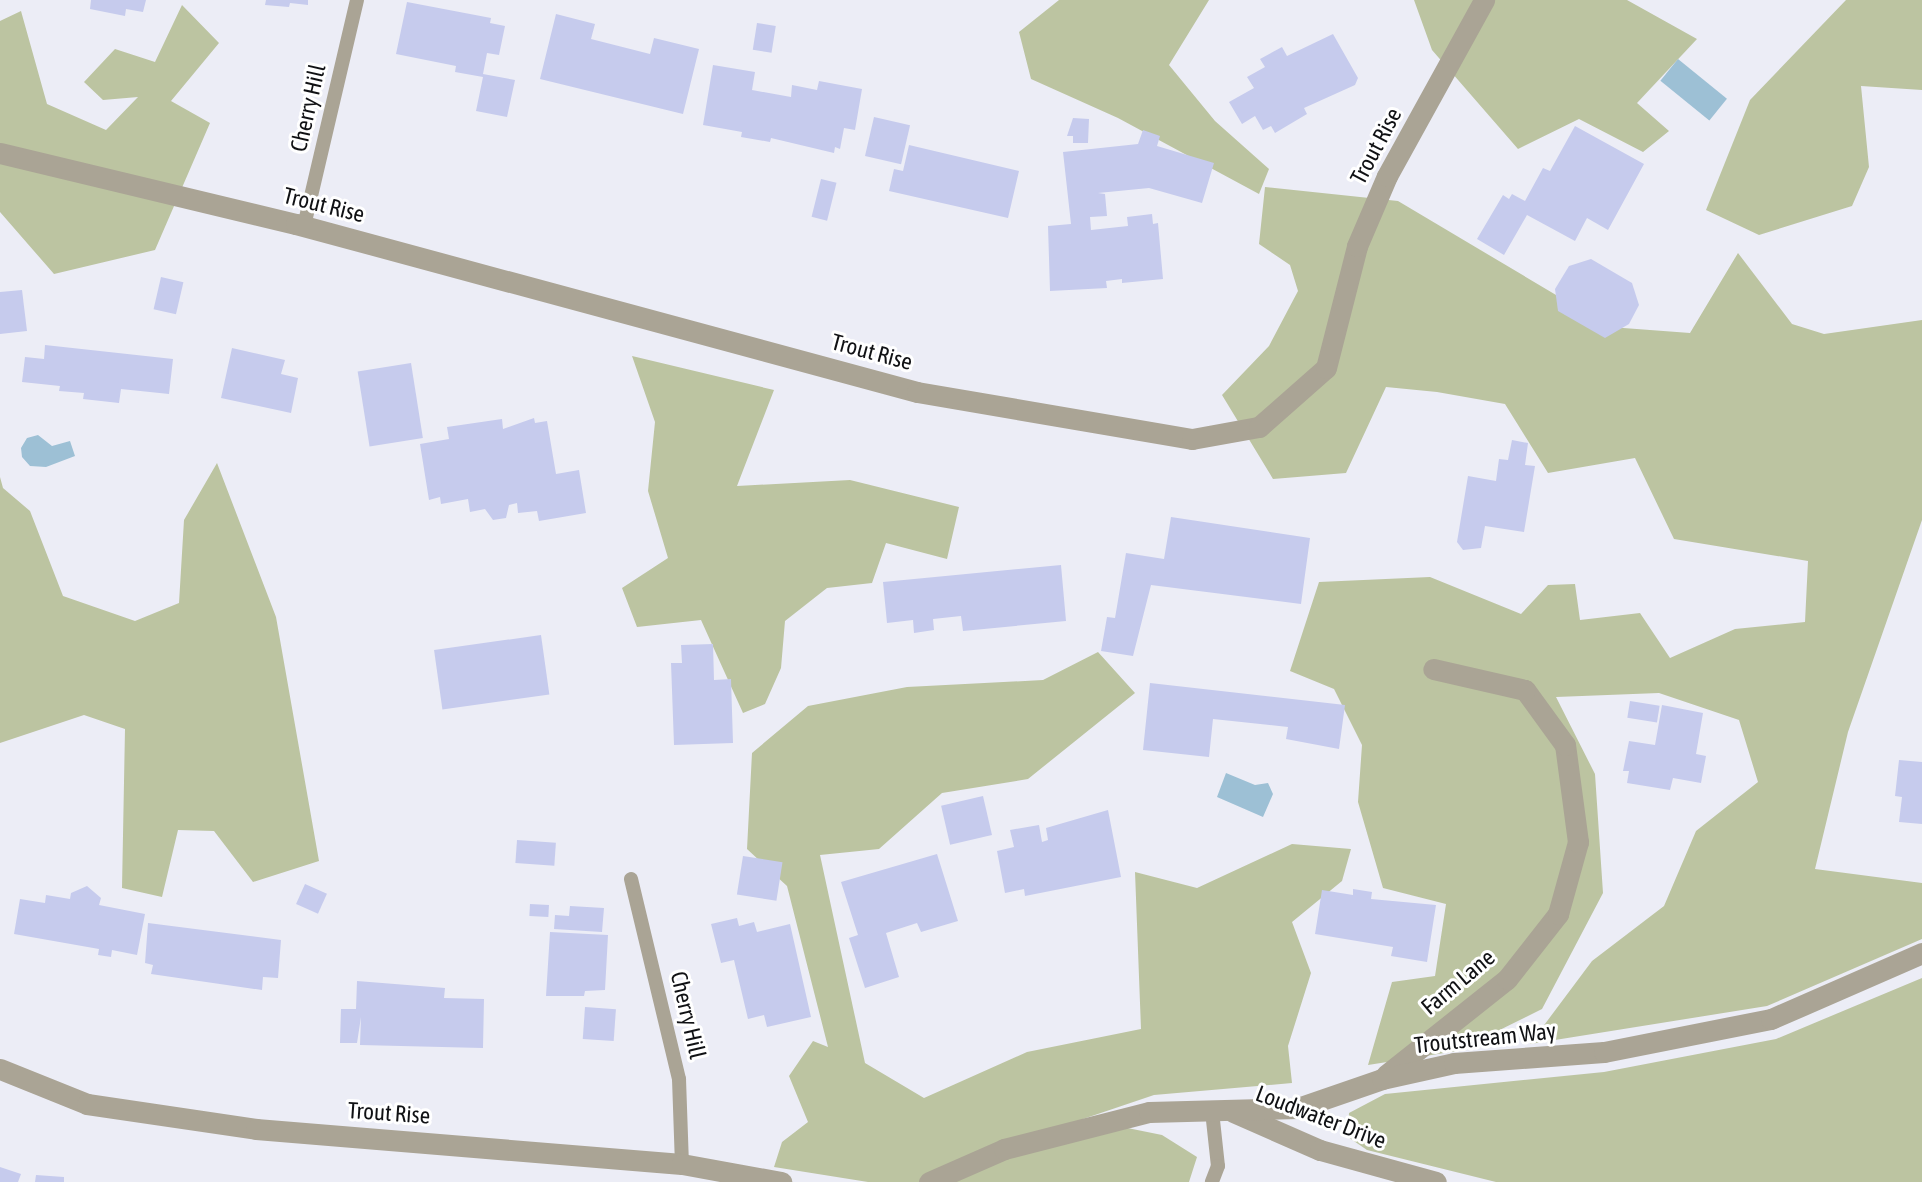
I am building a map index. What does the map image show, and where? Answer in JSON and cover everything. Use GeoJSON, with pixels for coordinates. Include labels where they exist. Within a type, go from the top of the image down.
{"type":"FeatureCollection","features":[{"type":"Feature","properties":{"kind":"street","name":"Trout Rise"},"geometry":{"type":"LineString","coordinates":[[0,153],[304,226],[917,391],[1192,439],[1259,427],[1326,368],[1357,246],[1387,177],[1484,0]]}},
{"type":"Feature","properties":{"kind":"street","name":"Farm Lane"},"geometry":{"type":"LineString","coordinates":[[1382,1079],[1507,979],[1558,914],[1578,842],[1565,745],[1525,690],[1433,669]]}},
{"type":"Feature","properties":{"kind":"street","name":"Troutstream Way"},"geometry":{"type":"LineString","coordinates":[[929,1182],[1004,1149],[1149,1112],[1298,1108],[1382,1079],[1454,1063],[1604,1052],[1771,1019],[1922,953]]}},
{"type":"Feature","properties":{"kind":"street","name":"Trout Rise"},"geometry":{"type":"LineString","coordinates":[[0,1069],[87,1104],[256,1129],[682,1164],[781,1182]]}},
{"type":"Feature","properties":{"kind":"street","name":"Loudwater Drive"},"geometry":{"type":"LineString","coordinates":[[1220,1110],[1320,1150],[1436,1182]]}},
{"type":"Feature","properties":{"kind":"lane","name":"Cherry Hill"},"geometry":{"type":"LineString","coordinates":[[304,226],[357,0]]}},
{"type":"Feature","properties":{"kind":"lane","name":"Cherry Hill"},"geometry":{"type":"LineString","coordinates":[[631,879],[679,1079],[682,1164]]}},
{"type":"Feature","properties":{"kind":"lane"},"geometry":{"type":"LineString","coordinates":[[1213,1182],[1218,1166],[1220,1110]]}},
{"type":"Feature","properties":{"kind":"green space"},"geometry":{"type":"Polygon","coordinates":[[[1059,0],[1209,0],[1169,65],[1215,121],[1269,169],[1259,194],[1118,118],[1031,79],[1019,32],[1059,0]]]}},
{"type":"Feature","properties":{"kind":"green space"},"geometry":{"type":"Polygon","coordinates":[[[1414,0],[1627,0],[1697,39],[1637,103],[1669,131],[1643,152],[1579,119],[1518,149],[1432,50],[1414,0]]]}},
{"type":"Feature","properties":{"kind":"green space"},"geometry":{"type":"Polygon","coordinates":[[[1846,0],[1922,0],[1922,90],[1861,86],[1869,167],[1852,206],[1759,235],[1706,210],[1750,100],[1846,0]]]}},
{"type":"Feature","properties":{"kind":"green space"},"geometry":{"type":"Polygon","coordinates":[[[182,5],[219,43],[171,101],[210,123],[155,250],[54,274],[0,212],[0,21],[21,11],[47,104],[106,130],[138,97],[103,100],[84,82],[115,49],[155,62],[182,5]]]}},
{"type":"Feature","properties":{"kind":"green space"},"geometry":{"type":"Polygon","coordinates":[[[1265,187],[1398,201],[1610,327],[1690,333],[1738,253],[1792,324],[1824,334],[1922,320],[1922,520],[1848,732],[1815,869],[1922,883],[1922,939],[1767,1006],[1530,1044],[1592,961],[1664,906],[1696,831],[1758,782],[1739,720],[1659,693],[1556,697],[1595,774],[1603,893],[1542,1009],[1457,1051],[1368,1065],[1392,982],[1435,976],[1446,904],[1383,888],[1358,802],[1362,745],[1334,689],[1290,671],[1319,582],[1430,577],[1521,614],[1548,585],[1575,584],[1580,620],[1640,613],[1670,658],[1735,629],[1805,622],[1808,561],[1674,539],[1635,458],[1548,473],[1505,404],[1437,392],[1386,387],[1346,473],[1273,479],[1222,395],[1269,346],[1298,291],[1290,265],[1259,244],[1265,187]]]}},
{"type":"Feature","properties":{"kind":"green space"},"geometry":{"type":"Polygon","coordinates":[[[632,356],[774,390],[737,486],[850,480],[959,507],[947,559],[886,543],[872,583],[827,588],[785,621],[781,668],[765,704],[743,713],[701,620],[637,627],[622,588],[668,558],[648,491],[655,422],[632,356]]]}},
{"type":"Feature","properties":{"kind":"green space"},"geometry":{"type":"Polygon","coordinates":[[[217,463],[276,617],[319,861],[253,882],[214,831],[178,830],[162,897],[122,888],[125,729],[84,715],[0,743],[0,477],[3,488],[30,511],[63,596],[135,621],[179,603],[184,520],[217,463]]]}},
{"type":"Feature","properties":{"kind":"green space"},"geometry":{"type":"Polygon","coordinates":[[[1098,652],[1135,693],[1028,779],[942,793],[879,849],[820,855],[865,1063],[924,1098],[1027,1052],[1141,1029],[1135,872],[1197,888],[1292,844],[1351,849],[1342,881],[1292,922],[1311,973],[1288,1046],[1292,1083],[1154,1095],[1083,1119],[1162,1135],[1197,1157],[1189,1182],[868,1182],[774,1167],[782,1142],[808,1122],[789,1076],[813,1041],[828,1047],[787,886],[747,849],[752,753],[808,706],[907,687],[1043,680],[1098,652]]]}},
{"type":"Feature","properties":{"kind":"green space"},"geometry":{"type":"Polygon","coordinates":[[[1922,978],[1922,1182],[1496,1182],[1367,1150],[1348,1137],[1349,1113],[1385,1094],[1604,1072],[1776,1039],[1922,978]]]}},
{"type":"Feature","properties":{"kind":"water"},"geometry":{"type":"Polygon","coordinates":[[[1678,59],[1727,99],[1709,120],[1660,81],[1678,59]]]}},
{"type":"Feature","properties":{"kind":"water"},"geometry":{"type":"Polygon","coordinates":[[[38,435],[52,446],[70,441],[75,456],[46,467],[30,466],[22,457],[21,448],[27,438],[38,435]]]}},
{"type":"Feature","properties":{"kind":"water"},"geometry":{"type":"Polygon","coordinates":[[[1226,773],[1255,785],[1268,783],[1273,794],[1263,817],[1217,797],[1226,773]]]}},
{"type":"Feature","properties":{"kind":"building"},"geometry":{"type":"Polygon","coordinates":[[[91,0],[146,0],[143,12],[126,9],[125,16],[90,9],[91,0]]]}},
{"type":"Feature","properties":{"kind":"building"},"geometry":{"type":"Polygon","coordinates":[[[266,0],[308,0],[308,5],[265,5],[266,0]]]}},
{"type":"Feature","properties":{"kind":"building"},"geometry":{"type":"Polygon","coordinates":[[[407,2],[491,18],[490,23],[505,26],[499,55],[487,53],[483,74],[515,80],[507,117],[476,111],[483,77],[455,72],[456,66],[396,54],[407,2]]]}},
{"type":"Feature","properties":{"kind":"building"},"geometry":{"type":"Polygon","coordinates":[[[556,14],[595,24],[591,39],[650,54],[654,38],[699,49],[683,114],[540,79],[556,14]]]}},
{"type":"Feature","properties":{"kind":"building"},"geometry":{"type":"Polygon","coordinates":[[[757,23],[776,26],[772,53],[753,50],[757,23]]]}},
{"type":"Feature","properties":{"kind":"building"},"geometry":{"type":"Polygon","coordinates":[[[1333,34],[1358,78],[1355,85],[1304,108],[1307,114],[1275,133],[1271,126],[1263,130],[1255,116],[1242,124],[1229,102],[1254,88],[1247,77],[1265,67],[1260,59],[1282,47],[1287,56],[1333,34]]]}},
{"type":"Feature","properties":{"kind":"building"},"geometry":{"type":"Polygon","coordinates":[[[713,65],[755,72],[752,90],[791,97],[792,85],[817,90],[819,81],[862,89],[855,130],[844,128],[840,149],[835,147],[834,153],[771,138],[770,142],[741,137],[742,132],[703,125],[713,65]]]}},
{"type":"Feature","properties":{"kind":"building"},"geometry":{"type":"Polygon","coordinates":[[[874,117],[910,125],[901,164],[865,156],[874,117]]]}},
{"type":"Feature","properties":{"kind":"building"},"geometry":{"type":"Polygon","coordinates":[[[1073,118],[1089,119],[1088,143],[1073,143],[1073,136],[1067,136],[1073,118]]]}},
{"type":"Feature","properties":{"kind":"building"},"geometry":{"type":"Polygon","coordinates":[[[1575,126],[1644,164],[1608,230],[1587,218],[1575,241],[1527,215],[1504,255],[1477,239],[1503,195],[1509,199],[1512,194],[1525,201],[1543,168],[1550,171],[1575,126]]]}},
{"type":"Feature","properties":{"kind":"building"},"geometry":{"type":"Polygon","coordinates":[[[1143,130],[1160,136],[1157,146],[1214,163],[1202,203],[1149,188],[1098,193],[1105,194],[1107,216],[1090,217],[1091,230],[1128,226],[1127,217],[1152,214],[1153,224],[1158,223],[1163,279],[1122,283],[1122,279],[1106,281],[1107,288],[1050,291],[1048,226],[1071,224],[1063,152],[1138,144],[1143,130]]]}},
{"type":"Feature","properties":{"kind":"building"},"geometry":{"type":"Polygon","coordinates":[[[909,145],[1019,171],[1008,218],[889,191],[894,169],[903,171],[909,145]]]}},
{"type":"Feature","properties":{"kind":"building"},"geometry":{"type":"Polygon","coordinates":[[[821,179],[837,183],[827,221],[812,217],[821,179]]]}},
{"type":"Feature","properties":{"kind":"building"},"geometry":{"type":"Polygon","coordinates":[[[1591,259],[1632,283],[1639,305],[1629,324],[1605,338],[1558,311],[1555,289],[1569,266],[1591,259]]]}},
{"type":"Feature","properties":{"kind":"building"},"geometry":{"type":"Polygon","coordinates":[[[161,277],[183,282],[176,314],[154,309],[161,277]]]}},
{"type":"Feature","properties":{"kind":"building"},"geometry":{"type":"Polygon","coordinates":[[[22,290],[27,331],[0,334],[0,292],[22,290]]]}},
{"type":"Feature","properties":{"kind":"building"},"geometry":{"type":"Polygon","coordinates":[[[45,345],[173,359],[169,394],[121,389],[119,403],[83,399],[84,393],[59,391],[60,386],[22,382],[25,357],[44,359],[45,345]]]}},
{"type":"Feature","properties":{"kind":"building"},"geometry":{"type":"Polygon","coordinates":[[[232,348],[285,360],[281,374],[298,378],[291,413],[221,398],[232,348]]]}},
{"type":"Feature","properties":{"kind":"building"},"geometry":{"type":"Polygon","coordinates":[[[411,363],[423,438],[370,447],[358,371],[411,363]]]}},
{"type":"Feature","properties":{"kind":"building"},"geometry":{"type":"Polygon","coordinates":[[[534,418],[535,423],[547,421],[556,474],[579,470],[586,513],[539,521],[537,511],[518,513],[517,503],[509,505],[506,518],[493,520],[485,509],[470,512],[468,499],[441,504],[440,497],[429,500],[420,444],[449,439],[447,427],[502,419],[503,429],[534,418]]]}},
{"type":"Feature","properties":{"kind":"building"},"geometry":{"type":"Polygon","coordinates":[[[1512,440],[1528,443],[1525,465],[1535,466],[1524,532],[1485,526],[1481,548],[1463,550],[1457,542],[1468,476],[1496,481],[1499,459],[1508,460],[1512,440]]]}},
{"type":"Feature","properties":{"kind":"building"},"geometry":{"type":"Polygon","coordinates":[[[1171,517],[1310,538],[1301,604],[1151,585],[1133,656],[1101,651],[1107,617],[1115,618],[1126,553],[1164,559],[1171,517]]]}},
{"type":"Feature","properties":{"kind":"building"},"geometry":{"type":"Polygon","coordinates":[[[1061,565],[1066,621],[963,631],[961,616],[933,619],[934,630],[914,633],[913,620],[887,623],[883,582],[1061,565]]]}},
{"type":"Feature","properties":{"kind":"building"},"geometry":{"type":"Polygon","coordinates":[[[541,635],[549,694],[442,709],[434,650],[541,635]]]}},
{"type":"Feature","properties":{"kind":"building"},"geometry":{"type":"Polygon","coordinates":[[[713,644],[714,680],[731,679],[733,743],[674,745],[671,663],[682,663],[681,645],[713,644]]]}},
{"type":"Feature","properties":{"kind":"building"},"geometry":{"type":"Polygon","coordinates":[[[1150,683],[1345,705],[1339,749],[1286,739],[1288,727],[1213,719],[1209,757],[1143,750],[1150,683]]]}},
{"type":"Feature","properties":{"kind":"building"},"geometry":{"type":"Polygon","coordinates":[[[1630,701],[1660,706],[1657,722],[1627,718],[1630,701]]]}},
{"type":"Feature","properties":{"kind":"building"},"geometry":{"type":"Polygon","coordinates":[[[1662,705],[1703,713],[1696,754],[1706,756],[1701,783],[1673,778],[1670,790],[1627,783],[1629,771],[1623,771],[1629,741],[1655,745],[1662,705]]]}},
{"type":"Feature","properties":{"kind":"building"},"geometry":{"type":"Polygon","coordinates":[[[1899,760],[1922,762],[1922,824],[1899,822],[1902,797],[1895,796],[1899,760]]]}},
{"type":"Feature","properties":{"kind":"building"},"geometry":{"type":"Polygon","coordinates":[[[983,796],[992,835],[950,845],[941,806],[983,796]]]}},
{"type":"Feature","properties":{"kind":"building"},"geometry":{"type":"Polygon","coordinates":[[[1108,810],[1121,877],[1025,896],[1024,889],[1005,893],[997,851],[1014,847],[1010,830],[1039,825],[1042,842],[1048,840],[1046,828],[1108,810]]]}},
{"type":"Feature","properties":{"kind":"building"},"geometry":{"type":"Polygon","coordinates":[[[517,840],[556,843],[554,866],[515,863],[517,840]]]}},
{"type":"Feature","properties":{"kind":"building"},"geometry":{"type":"Polygon","coordinates":[[[937,854],[958,921],[921,932],[917,923],[886,933],[899,977],[865,988],[849,938],[858,935],[841,882],[937,854]]]}},
{"type":"Feature","properties":{"kind":"building"},"geometry":{"type":"Polygon","coordinates":[[[743,856],[783,862],[776,901],[737,895],[743,856]]]}},
{"type":"Feature","properties":{"kind":"building"},"geometry":{"type":"Polygon","coordinates":[[[305,884],[327,894],[318,914],[296,904],[305,884]]]}},
{"type":"Feature","properties":{"kind":"building"},"geometry":{"type":"Polygon","coordinates":[[[87,886],[101,898],[99,905],[145,914],[137,955],[112,950],[111,957],[98,955],[99,949],[14,934],[20,899],[45,903],[46,895],[70,899],[71,893],[87,886]]]}},
{"type":"Feature","properties":{"kind":"building"},"geometry":{"type":"Polygon","coordinates":[[[1353,889],[1372,892],[1371,899],[1436,905],[1427,962],[1391,956],[1393,947],[1315,934],[1322,890],[1353,895],[1353,889]]]}},
{"type":"Feature","properties":{"kind":"building"},"geometry":{"type":"Polygon","coordinates":[[[530,904],[549,905],[548,917],[529,916],[530,904]]]}},
{"type":"Feature","properties":{"kind":"building"},"geometry":{"type":"Polygon","coordinates":[[[570,906],[604,908],[602,932],[554,929],[555,915],[569,916],[570,906]]]}},
{"type":"Feature","properties":{"kind":"building"},"geometry":{"type":"Polygon","coordinates":[[[737,918],[739,926],[754,922],[757,932],[790,924],[811,1017],[767,1027],[764,1015],[748,1019],[734,960],[721,963],[711,924],[737,918]]]}},
{"type":"Feature","properties":{"kind":"building"},"geometry":{"type":"Polygon","coordinates":[[[148,923],[281,940],[278,978],[263,977],[262,990],[151,974],[153,965],[145,963],[148,923]]]}},
{"type":"Feature","properties":{"kind":"building"},"geometry":{"type":"Polygon","coordinates":[[[550,932],[608,935],[605,990],[585,991],[584,996],[546,996],[550,932]]]}},
{"type":"Feature","properties":{"kind":"building"},"geometry":{"type":"Polygon","coordinates":[[[357,981],[445,988],[444,998],[484,999],[483,1048],[360,1045],[361,1017],[357,1043],[340,1043],[341,1009],[356,1009],[357,981]]]}},
{"type":"Feature","properties":{"kind":"building"},"geometry":{"type":"Polygon","coordinates":[[[585,1007],[616,1009],[614,1041],[583,1039],[585,1007]]]}},
{"type":"Feature","properties":{"kind":"building"},"geometry":{"type":"Polygon","coordinates":[[[0,1167],[21,1174],[18,1182],[0,1182],[0,1167]]]}},
{"type":"Feature","properties":{"kind":"building"},"geometry":{"type":"Polygon","coordinates":[[[36,1175],[64,1177],[64,1182],[35,1182],[36,1175]]]}}]}
